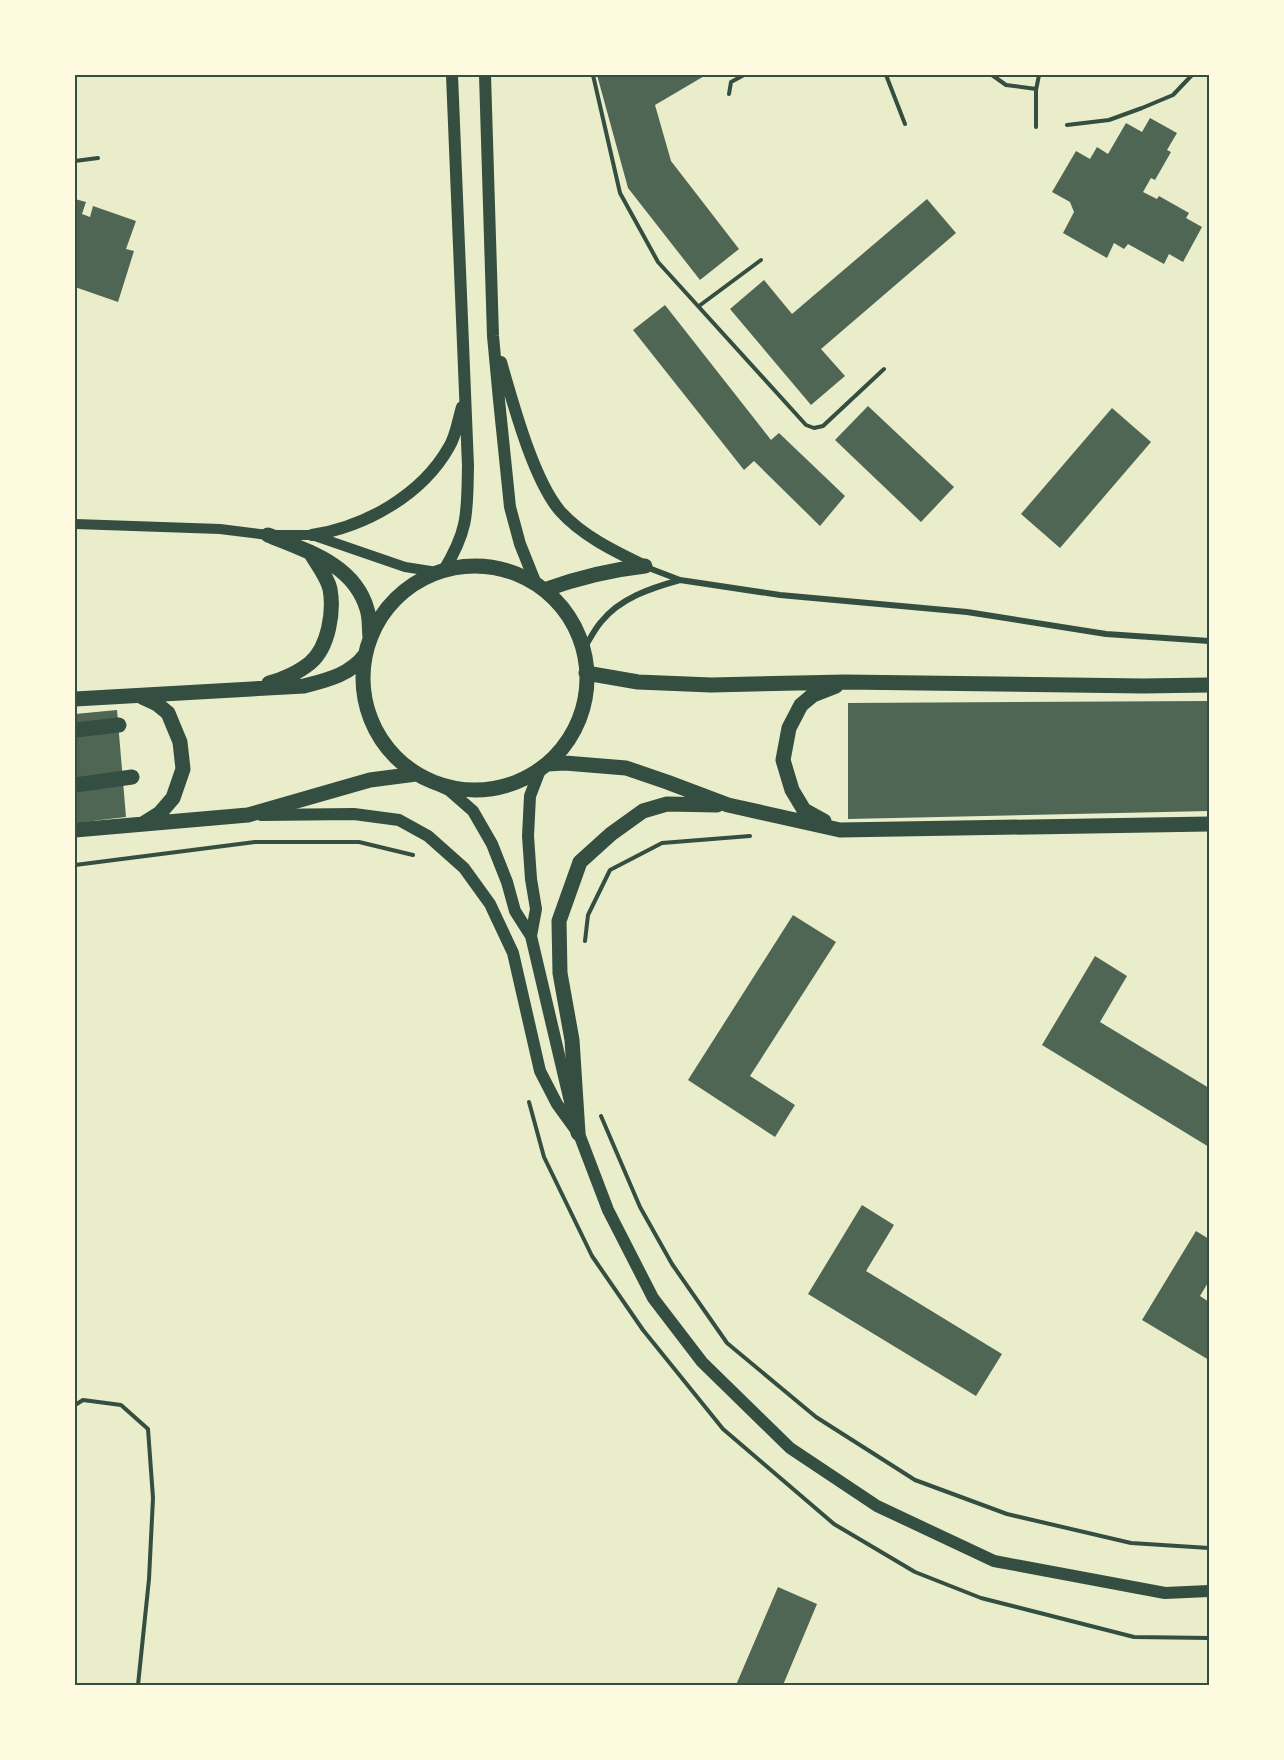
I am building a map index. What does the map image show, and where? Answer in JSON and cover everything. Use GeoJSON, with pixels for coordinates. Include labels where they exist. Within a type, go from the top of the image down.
{"type":"FeatureCollection","features":[{"type":"Feature","properties":{"kind":"main road"},"geometry":{"type":"LineString","coordinates":[[441,571],[457,549],[464,532],[467,515],[468,466],[452,75]]}},
{"type":"Feature","properties":{"kind":"main road"},"geometry":{"type":"LineString","coordinates":[[485,75],[493,336],[510,507],[520,544],[540,587]]}},
{"type":"Feature","properties":{"kind":"main road"},"geometry":{"type":"LineString","coordinates":[[493,336],[534,462],[560,511],[588,535],[645,566]]}},
{"type":"Feature","properties":{"kind":"main road"},"geometry":{"type":"LineString","coordinates":[[312,535],[348,527],[406,495],[429,474],[450,446],[465,397]]}},
{"type":"Feature","properties":{"kind":"main road"},"geometry":{"type":"LineString","coordinates":[[268,535],[310,552],[341,569],[352,580],[367,610],[370,637]]}},
{"type":"Feature","properties":{"kind":"main road"},"geometry":{"type":"LineString","coordinates":[[226,691],[280,680],[311,662],[323,645],[331,612],[329,586],[310,552]]}},
{"type":"Feature","properties":{"kind":"main road"},"geometry":{"type":"LineString","coordinates":[[434,783],[461,789],[488,789],[515,783],[543,767],[566,742],[577,723],[584,702],[586,673],[583,650],[568,617],[540,587],[522,577],[492,567],[476,566],[441,571],[413,585],[392,602],[370,637],[363,668],[364,693],[370,717],[388,749],[416,774],[434,783],[449,790],[473,811],[492,844],[507,882],[515,911],[531,936],[578,1132],[608,1210],[653,1298],[702,1362],[790,1448],[877,1506],[994,1562],[1165,1593],[1209,1592]]}},
{"type":"Feature","properties":{"kind":"main road"},"geometry":{"type":"LineString","coordinates":[[540,587],[603,572],[645,566]]}},
{"type":"Feature","properties":{"kind":"main road"},"geometry":{"type":"LineString","coordinates":[[75,699],[304,686],[331,679],[350,670],[365,655]]}},
{"type":"Feature","properties":{"kind":"main road"},"geometry":{"type":"LineString","coordinates":[[586,673],[638,682],[711,685],[845,682],[1209,685]]}},
{"type":"Feature","properties":{"kind":"main road"},"geometry":{"type":"LineString","coordinates":[[840,830],[804,810],[792,790],[783,760],[789,728],[801,705],[813,695],[845,682]]}},
{"type":"Feature","properties":{"kind":"main road"},"geometry":{"type":"LineString","coordinates":[[139,696],[157,704],[168,713],[180,742],[183,769],[173,798],[160,813],[140,825]]}},
{"type":"Feature","properties":{"kind":"main road"},"geometry":{"type":"LineString","coordinates":[[75,730],[119,725]]}},
{"type":"Feature","properties":{"kind":"main road"},"geometry":{"type":"LineString","coordinates":[[543,767],[565,763],[626,768],[728,805],[840,830],[1209,824]]}},
{"type":"Feature","properties":{"kind":"main road"},"geometry":{"type":"LineString","coordinates":[[531,936],[536,909],[528,836],[530,796],[543,767]]}},
{"type":"Feature","properties":{"kind":"main road"},"geometry":{"type":"LineString","coordinates":[[248,815],[370,780],[416,774]]}},
{"type":"Feature","properties":{"kind":"main road"},"geometry":{"type":"LineString","coordinates":[[75,785],[132,777]]}},
{"type":"Feature","properties":{"kind":"main road"},"geometry":{"type":"LineString","coordinates":[[578,1132],[572,1040],[560,973],[559,921],[580,862],[611,834],[643,811],[667,804],[728,805]]}},
{"type":"Feature","properties":{"kind":"main road"},"geometry":{"type":"LineString","coordinates":[[75,830],[248,815],[354,814],[399,820],[428,836],[464,868],[490,904],[513,953],[540,1071],[557,1104],[578,1132]]}},
{"type":"Feature","properties":{"kind":"street"},"geometry":{"type":"LineString","coordinates":[[75,524],[220,529],[268,535],[312,535],[405,567],[441,571]]}},
{"type":"Feature","properties":{"kind":"street"},"geometry":{"type":"LineString","coordinates":[[645,566],[680,580],[780,595],[967,612],[1106,634],[1209,641]]}},
{"type":"Feature","properties":{"kind":"street"},"geometry":{"type":"LineString","coordinates":[[583,650],[600,622],[616,606],[654,587],[680,580]]}},
{"type":"Feature","properties":{"kind":"path"},"geometry":{"type":"LineString","coordinates":[[592,75],[620,193],[658,262],[806,425],[814,428],[822,426],[884,369]]}},
{"type":"Feature","properties":{"kind":"path"},"geometry":{"type":"LineString","coordinates":[[729,94],[731,82],[744,75]]}},
{"type":"Feature","properties":{"kind":"path"},"geometry":{"type":"LineString","coordinates":[[886,75],[905,124]]}},
{"type":"Feature","properties":{"kind":"path"},"geometry":{"type":"LineString","coordinates":[[992,75],[1006,85],[1036,90]]}},
{"type":"Feature","properties":{"kind":"path"},"geometry":{"type":"LineString","coordinates":[[1036,127],[1036,90],[1039,75]]}},
{"type":"Feature","properties":{"kind":"path"},"geometry":{"type":"LineString","coordinates":[[1067,125],[1109,120],[1142,108],[1173,95],[1192,75]]}},
{"type":"Feature","properties":{"kind":"path"},"geometry":{"type":"LineString","coordinates":[[75,161],[98,158]]}},
{"type":"Feature","properties":{"kind":"path"},"geometry":{"type":"LineString","coordinates":[[699,306],[761,260]]}},
{"type":"Feature","properties":{"kind":"path"},"geometry":{"type":"LineString","coordinates":[[584,945],[588,915],[610,870],[662,843],[744,836]]}},
{"type":"Feature","properties":{"kind":"path"},"geometry":{"type":"LineString","coordinates":[[75,865],[255,842],[359,842],[414,855]]}},
{"type":"Feature","properties":{"kind":"path"},"geometry":{"type":"LineString","coordinates":[[529,1101],[544,1157],[592,1256],[643,1330],[723,1429],[834,1524],[915,1572],[981,1598],[1134,1637],[1209,1638]]}},
{"type":"Feature","properties":{"kind":"path"},"geometry":{"type":"LineString","coordinates":[[601,1116],[640,1207],[672,1264],[715,1326],[728,1343],[816,1417],[915,1480],[1007,1514],[1131,1543],[1209,1548]]}},
{"type":"Feature","properties":{"kind":"path"},"geometry":{"type":"LineString","coordinates":[[75,1405],[83,1400],[121,1405],[148,1429],[153,1509],[149,1579],[138,1685]]}},
{"type":"Feature","properties":{"kind":"building"},"geometry":{"type":"Polygon","coordinates":[[[597,75],[706,75],[655,105],[671,161],[739,249],[700,280],[628,188],[597,75]]]}},
{"type":"Feature","properties":{"kind":"building"},"geometry":{"type":"Polygon","coordinates":[[[1150,118],[1177,133],[1167,150],[1171,152],[1155,180],[1151,178],[1143,192],[1157,199],[1159,196],[1189,213],[1186,218],[1202,227],[1183,262],[1169,254],[1164,264],[1128,244],[1124,249],[1114,243],[1107,258],[1063,233],[1074,212],[1070,202],[1052,192],[1076,151],[1090,159],[1097,147],[1108,154],[1126,123],[1142,132],[1150,118]]]}},
{"type":"Feature","properties":{"kind":"building"},"geometry":{"type":"Polygon","coordinates":[[[75,199],[86,202],[82,214],[90,217],[93,206],[136,221],[126,249],[134,251],[118,302],[75,287],[75,199]]]}},
{"type":"Feature","properties":{"kind":"building"},"geometry":{"type":"Polygon","coordinates":[[[927,199],[956,233],[821,349],[845,376],[811,405],[730,309],[764,280],[792,314],[927,199]]]}},
{"type":"Feature","properties":{"kind":"building"},"geometry":{"type":"Polygon","coordinates":[[[665,305],[771,440],[779,433],[845,496],[820,526],[754,461],[744,470],[633,330],[665,305]]]}},
{"type":"Feature","properties":{"kind":"building"},"geometry":{"type":"Polygon","coordinates":[[[868,406],[954,487],[921,522],[835,440],[868,406]]]}},
{"type":"Feature","properties":{"kind":"building"},"geometry":{"type":"Polygon","coordinates":[[[1112,408],[1151,442],[1060,548],[1021,514],[1112,408]]]}},
{"type":"Feature","properties":{"kind":"building"},"geometry":{"type":"Polygon","coordinates":[[[1209,701],[1209,811],[848,819],[848,703],[1209,701]]]}},
{"type":"Feature","properties":{"kind":"building"},"geometry":{"type":"Polygon","coordinates":[[[117,710],[126,817],[75,823],[75,714],[117,710]]]}},
{"type":"Feature","properties":{"kind":"building"},"geometry":{"type":"Polygon","coordinates":[[[793,915],[836,942],[750,1076],[795,1105],[775,1137],[688,1080],[793,915]]]}},
{"type":"Feature","properties":{"kind":"building"},"geometry":{"type":"Polygon","coordinates":[[[1095,956],[1127,976],[1100,1022],[1209,1088],[1209,1147],[1042,1045],[1095,956]]]}},
{"type":"Feature","properties":{"kind":"building"},"geometry":{"type":"Polygon","coordinates":[[[862,1205],[894,1225],[866,1271],[1002,1354],[976,1396],[808,1294],[862,1205]]]}},
{"type":"Feature","properties":{"kind":"building"},"geometry":{"type":"Polygon","coordinates":[[[1196,1231],[1209,1239],[1209,1281],[1200,1296],[1209,1302],[1209,1360],[1142,1320],[1196,1231]]]}},
{"type":"Feature","properties":{"kind":"building"},"geometry":{"type":"Polygon","coordinates":[[[778,1587],[817,1604],[783,1685],[736,1685],[778,1587]]]}}]}
